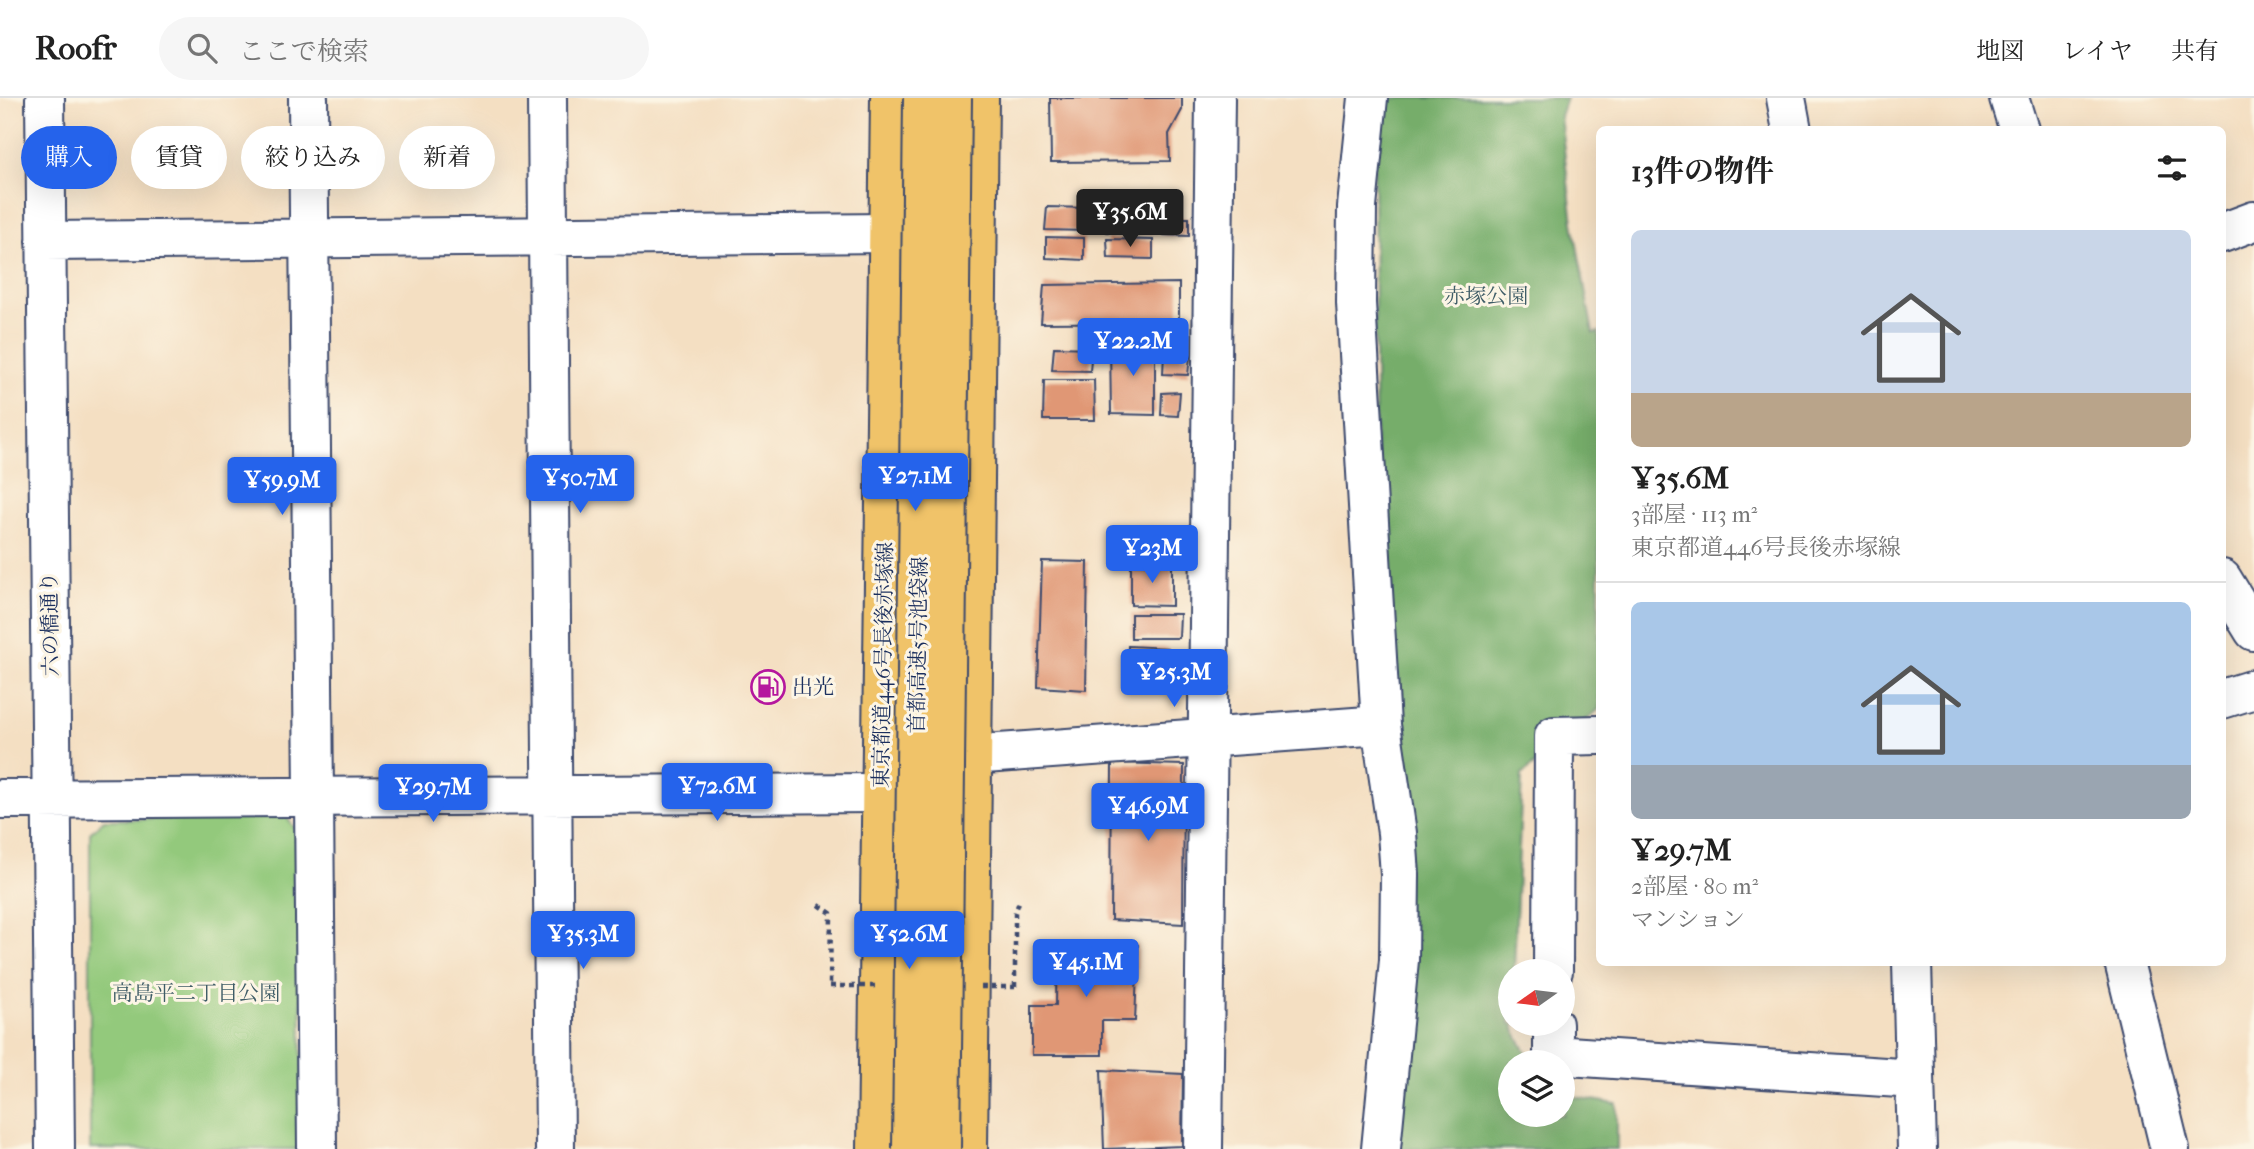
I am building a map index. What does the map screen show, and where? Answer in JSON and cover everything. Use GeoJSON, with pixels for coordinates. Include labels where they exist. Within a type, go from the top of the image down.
{"type":"FeatureCollection","features":[{"type":"Feature","properties":{"kind":"main road","name":"東京都道446号長後赤塚線"},"geometry":{"type":"LineString","coordinates":[[877,1149],[890,98]]}},
{"type":"Feature","properties":{"kind":"main road","name":"首都高速5号池袋線"},"geometry":{"type":"LineString","coordinates":[[912,1149],[923,98]]}},
{"type":"Feature","properties":{"kind":"main road","name":"首都高速5号池袋線"},"geometry":{"type":"LineString","coordinates":[[941,1149],[952,98]]}},
{"type":"Feature","properties":{"kind":"main road"},"geometry":{"type":"LineString","coordinates":[[968,1149],[979,98]]}},
{"type":"Feature","properties":{"kind":"street","name":"六の橋通り"},"geometry":{"type":"LineString","coordinates":[[45,98],[55,1149]]}},
{"type":"Feature","properties":{"kind":"street"},"geometry":{"type":"LineString","coordinates":[[308,98],[317,1149]]}},
{"type":"Feature","properties":{"kind":"street"},"geometry":{"type":"LineString","coordinates":[[547,98],[555,1149]]}},
{"type":"Feature","properties":{"kind":"street"},"geometry":{"type":"LineString","coordinates":[[1203,1149],[1214,98]]}},
{"type":"Feature","properties":{"kind":"street"},"geometry":{"type":"LineString","coordinates":[[1368,98],[1357,207],[1356,303],[1381,725],[1398,833],[1401,918],[1381,1149]]}},
{"type":"Feature","properties":{"kind":"street"},"geometry":{"type":"LineString","coordinates":[[1786,98],[1790,126]]}},
{"type":"Feature","properties":{"kind":"street"},"geometry":{"type":"LineString","coordinates":[[2009,98],[2018,126]]}},
{"type":"Feature","properties":{"kind":"street"},"geometry":{"type":"LineString","coordinates":[[2226,232],[2254,221]]}},
{"type":"Feature","properties":{"kind":"street"},"geometry":{"type":"LineString","coordinates":[[46,241],[889,233]]}},
{"type":"Feature","properties":{"kind":"street"},"geometry":{"type":"LineString","coordinates":[[2226,586],[2254,631]]}},
{"type":"Feature","properties":{"kind":"street"},"geometry":{"type":"LineString","coordinates":[[2226,698],[2254,689]]}},
{"type":"Feature","properties":{"kind":"street"},"geometry":{"type":"LineString","coordinates":[[971,755],[1381,725]]}},
{"type":"Feature","properties":{"kind":"street"},"geometry":{"type":"LineString","coordinates":[[1553,959],[1554,736],[1596,735]]}},
{"type":"Feature","properties":{"kind":"street"},"geometry":{"type":"LineString","coordinates":[[0,799],[881,793]]}},
{"type":"Feature","properties":{"kind":"street"},"geometry":{"type":"LineString","coordinates":[[1912,966],[1917,1149]]}},
{"type":"Feature","properties":{"kind":"street"},"geometry":{"type":"LineString","coordinates":[[2125,966],[2171,1149]]}},
{"type":"Feature","properties":{"kind":"street"},"geometry":{"type":"LineString","coordinates":[[1553,1036],[1552,1055],[1914,1079]]}},
{"type":"Feature","properties":{"kind":"path"},"geometry":{"type":"LineString","coordinates":[[1015,987],[1015,913],[1019,902]]}},
{"type":"Feature","properties":{"kind":"path"},"geometry":{"type":"LineString","coordinates":[[818,905],[831,913],[830,986]]}},
{"type":"Feature","properties":{"kind":"green space","name":"赤塚公園"},"geometry":{"type":"Polygon","coordinates":[[[1384,98],[1566,98],[1560,116],[1573,223],[1593,333],[1596,332],[1596,712],[1522,775],[1514,959],[1498,959],[1498,1036],[1517,1036],[1525,1050],[1498,1050],[1498,1127],[1575,1127],[1575,1097],[1617,1104],[1617,1149],[1375,1149],[1401,1020],[1376,520],[1374,160],[1384,98]]]}},
{"type":"Feature","properties":{"kind":"green space","name":"高島平二丁目公園"},"geometry":{"type":"Polygon","coordinates":[[[286,817],[301,836],[302,1149],[90,1149],[90,833],[104,820],[286,817]]]}},
{"type":"Feature","properties":{"kind":"building"},"geometry":{"type":"Polygon","coordinates":[[[1050,98],[1182,98],[1182,110],[1169,134],[1170,161],[1051,162],[1050,98]]]}},
{"type":"Feature","properties":{"kind":"building"},"geometry":{"type":"Polygon","coordinates":[[[1047,207],[1089,208],[1087,231],[1045,230],[1047,207]]]}},
{"type":"Feature","properties":{"kind":"building"},"geometry":{"type":"Polygon","coordinates":[[[1109,210],[1155,210],[1153,233],[1107,232],[1109,210]]]}},
{"type":"Feature","properties":{"kind":"building"},"geometry":{"type":"Polygon","coordinates":[[[1164,218],[1189,218],[1189,236],[1163,235],[1164,218]]]}},
{"type":"Feature","properties":{"kind":"building"},"geometry":{"type":"Polygon","coordinates":[[[1046,237],[1084,238],[1084,260],[1046,258],[1046,237]]]}},
{"type":"Feature","properties":{"kind":"building"},"geometry":{"type":"Polygon","coordinates":[[[1107,239],[1153,240],[1153,259],[1108,258],[1107,239]]]}},
{"type":"Feature","properties":{"kind":"building"},"geometry":{"type":"Polygon","coordinates":[[[1179,283],[1179,322],[1041,323],[1044,285],[1179,283]]]}},
{"type":"Feature","properties":{"kind":"building"},"geometry":{"type":"Polygon","coordinates":[[[1110,341],[1155,342],[1155,415],[1111,414],[1110,341]]]}},
{"type":"Feature","properties":{"kind":"building"},"geometry":{"type":"Polygon","coordinates":[[[1054,347],[1092,348],[1090,371],[1052,370],[1054,347]]]}},
{"type":"Feature","properties":{"kind":"building"},"geometry":{"type":"Polygon","coordinates":[[[1164,354],[1190,356],[1188,375],[1163,374],[1164,354]]]}},
{"type":"Feature","properties":{"kind":"building"},"geometry":{"type":"Polygon","coordinates":[[[1044,380],[1094,380],[1095,420],[1043,420],[1044,380]]]}},
{"type":"Feature","properties":{"kind":"building"},"geometry":{"type":"Polygon","coordinates":[[[1180,392],[1178,416],[1161,415],[1162,393],[1180,392]]]}},
{"type":"Feature","properties":{"kind":"building"},"geometry":{"type":"Polygon","coordinates":[[[1042,561],[1088,562],[1086,690],[1038,687],[1042,561]]]}},
{"type":"Feature","properties":{"kind":"building"},"geometry":{"type":"Polygon","coordinates":[[[1131,564],[1172,565],[1172,606],[1131,605],[1131,564]]]}},
{"type":"Feature","properties":{"kind":"building"},"geometry":{"type":"Polygon","coordinates":[[[1131,614],[1180,614],[1179,638],[1131,638],[1131,614]]]}},
{"type":"Feature","properties":{"kind":"building"},"geometry":{"type":"Polygon","coordinates":[[[1128,646],[1168,648],[1168,672],[1127,670],[1128,646]]]}},
{"type":"Feature","properties":{"kind":"building"},"geometry":{"type":"Polygon","coordinates":[[[1112,763],[1184,765],[1183,924],[1111,920],[1112,763]]]}},
{"type":"Feature","properties":{"kind":"building"},"geometry":{"type":"Polygon","coordinates":[[[1057,944],[1138,945],[1135,1021],[1102,1021],[1102,1055],[1032,1055],[1032,1005],[1056,1005],[1057,944]]]}},
{"type":"Feature","properties":{"kind":"building"},"geometry":{"type":"Polygon","coordinates":[[[1101,1070],[1183,1074],[1182,1146],[1104,1149],[1101,1070]]]}},
{"type":"Feature","properties":{"kind":"place","name":"出光"},"geometry":{"type":"Point","coordinates":[768,687]}}]}
